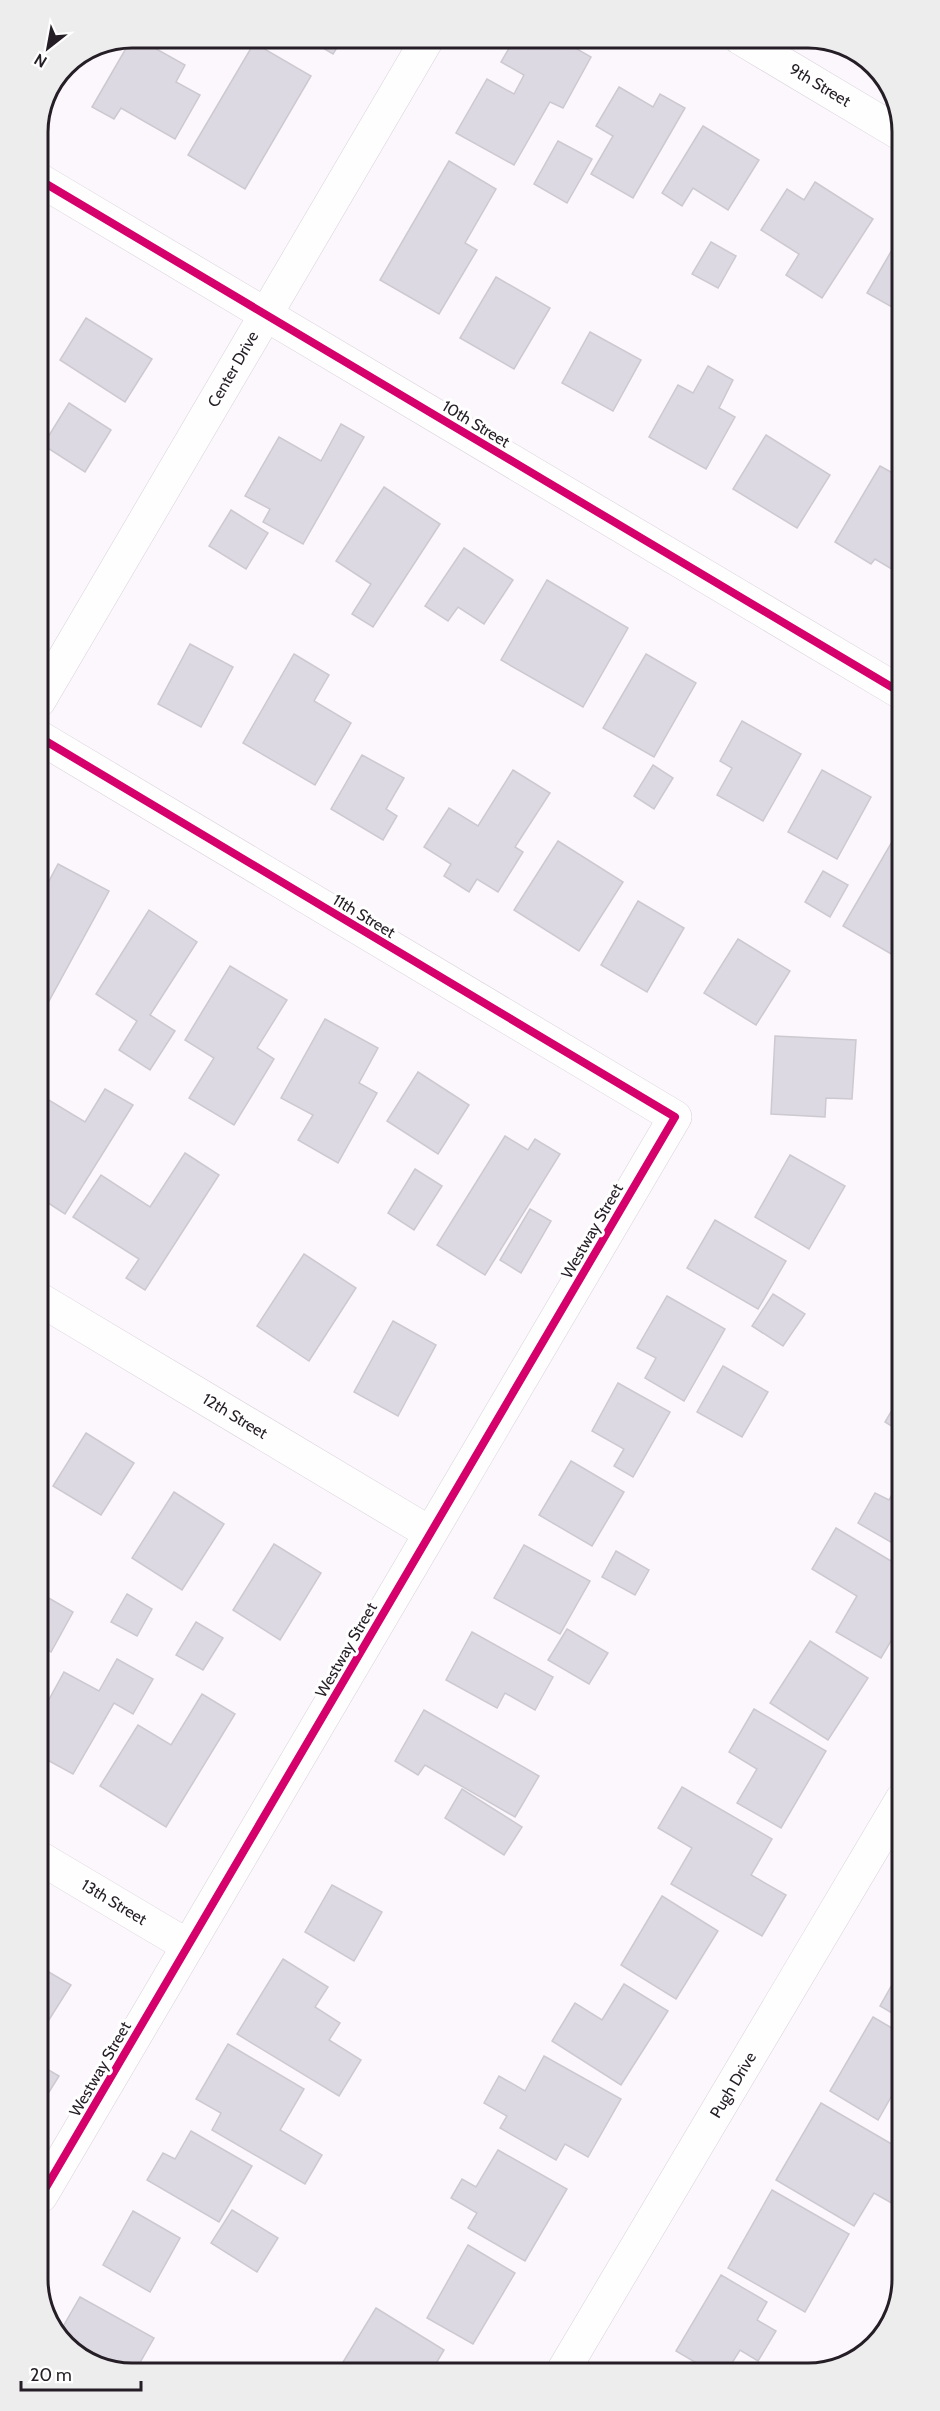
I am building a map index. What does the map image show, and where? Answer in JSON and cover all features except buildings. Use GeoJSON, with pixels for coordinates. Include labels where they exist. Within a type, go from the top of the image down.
{"type":"FeatureCollection","features":[{"type":"Feature","properties":{"kind":"street","name":"Center Drive"},"geometry":{"type":"LineString","coordinates":[[48,685],[422,48]]}},
{"type":"Feature","properties":{"kind":"street","name":"9th Street"},"geometry":{"type":"LineString","coordinates":[[757,48],[892,129]]}},
{"type":"Feature","properties":{"kind":"street","name":"10th Street"},"geometry":{"type":"LineString","coordinates":[[48,185],[892,687]]}},
{"type":"Feature","properties":{"kind":"street","name":"11th Street"},"geometry":{"type":"LineString","coordinates":[[48,742],[675,1117]]}},
{"type":"Feature","properties":{"kind":"street","name":"Westway Street"},"geometry":{"type":"LineString","coordinates":[[48,2184],[675,1117]]}},
{"type":"Feature","properties":{"kind":"street","name":"12th Street"},"geometry":{"type":"LineString","coordinates":[[48,1304],[430,1533]]}},
{"type":"Feature","properties":{"kind":"street","name":"Pugh Drive"},"geometry":{"type":"LineString","coordinates":[[568,2363],[892,1816]]}},
{"type":"Feature","properties":{"kind":"street","name":"13th Street"},"geometry":{"type":"LineString","coordinates":[[48,1863],[188,1946]]}},
{"type":"Feature","properties":{"kind":"cycle path"},"geometry":{"type":"LineString","coordinates":[[48,185],[892,687]]}},
{"type":"Feature","properties":{"kind":"cycle path"},"geometry":{"type":"LineString","coordinates":[[48,742],[675,1117],[48,2184]]}}]}
